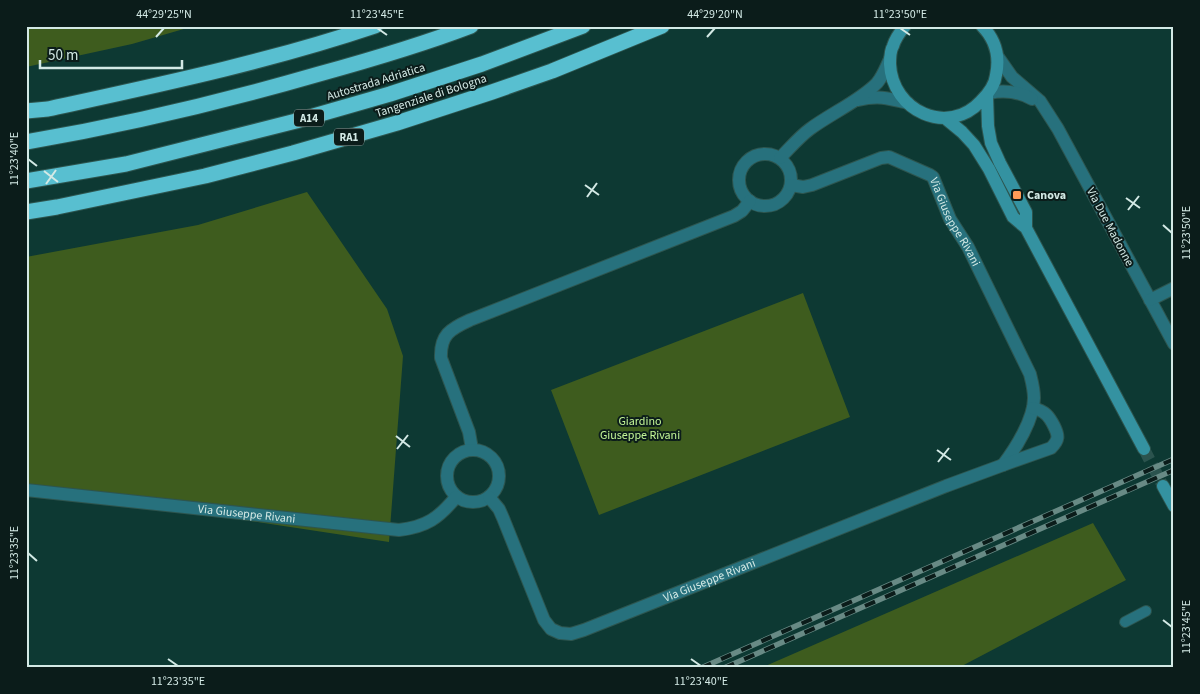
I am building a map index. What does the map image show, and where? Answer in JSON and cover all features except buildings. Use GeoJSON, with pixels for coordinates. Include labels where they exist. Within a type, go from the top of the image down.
{"type":"FeatureCollection","features":[{"type":"Feature","properties":{"kind":"highway"},"geometry":{"type":"LineString","coordinates":[[26,111],[48,109],[188,78],[292,51],[375,26]]}},
{"type":"Feature","properties":{"kind":"highway","name":"Autostrada Adriatica"},"geometry":{"type":"LineString","coordinates":[[26,142],[197,108],[379,57],[471,26]]}},
{"type":"Feature","properties":{"kind":"highway","name":"Autostrada Adriatica"},"geometry":{"type":"LineString","coordinates":[[26,181],[126,164],[296,122],[482,64],[583,26]]}},
{"type":"Feature","properties":{"kind":"highway","name":"Tangenziale di Bologna"},"geometry":{"type":"LineString","coordinates":[[26,212],[206,176],[388,126],[552,71],[662,26]]}},
{"type":"Feature","properties":{"kind":"main road"},"geometry":{"type":"LineString","coordinates":[[905,26],[892,47],[890,59],[892,79],[898,91],[908,103],[920,112],[932,117],[945,118],[969,112],[988,94],[996,80],[998,57],[989,33],[982,26]]}},
{"type":"Feature","properties":{"kind":"main road"},"geometry":{"type":"LineString","coordinates":[[988,94],[988,126],[991,143],[1026,212],[1026,228]]}},
{"type":"Feature","properties":{"kind":"main road"},"geometry":{"type":"LineString","coordinates":[[945,118],[974,145],[990,169],[1013,218],[1026,228],[1144,448]]}},
{"type":"Feature","properties":{"kind":"main road"},"geometry":{"type":"LineString","coordinates":[[1163,486],[1174,506]]}},
{"type":"Feature","properties":{"kind":"street","name":"Via Due Madonne"},"geometry":{"type":"LineString","coordinates":[[998,57],[1012,77],[1035,95],[1058,129],[1174,344]]}},
{"type":"Feature","properties":{"kind":"street"},"geometry":{"type":"LineString","coordinates":[[780,158],[808,130],[853,101],[875,84],[881,77],[890,59]]}},
{"type":"Feature","properties":{"kind":"street","name":"Via Due Madonne"},"geometry":{"type":"LineString","coordinates":[[988,94],[1008,91],[1020,93],[1046,110]]}},
{"type":"Feature","properties":{"kind":"street"},"geometry":{"type":"LineString","coordinates":[[853,101],[884,97],[908,103]]}},
{"type":"Feature","properties":{"kind":"street"},"geometry":{"type":"LineString","coordinates":[[772,155],[780,158],[786,164],[790,172],[790,185],[780,201],[764,206],[750,201],[743,194],[739,177],[747,161],[754,156],[772,155]]}},
{"type":"Feature","properties":{"kind":"street","name":"Via Giuseppe Rivani"},"geometry":{"type":"LineString","coordinates":[[790,185],[803,187],[812,185],[889,157],[930,175],[935,181],[950,219],[968,247],[1030,374],[1033,386],[1033,408],[1019,441],[1003,465]]}},
{"type":"Feature","properties":{"kind":"street"},"geometry":{"type":"LineString","coordinates":[[472,449],[469,432],[441,358],[443,341],[450,331],[470,320],[734,216],[742,211],[750,201]]}},
{"type":"Feature","properties":{"kind":"street"},"geometry":{"type":"LineString","coordinates":[[1150,300],[1174,288]]}},
{"type":"Feature","properties":{"kind":"street","name":"Via Giuseppe Rivani"},"geometry":{"type":"LineString","coordinates":[[489,497],[499,509],[544,620],[551,629],[560,633],[571,634],[641,608],[946,486],[1051,448],[1058,438],[1058,433],[1046,413],[1033,408]]}},
{"type":"Feature","properties":{"kind":"street"},"geometry":{"type":"LineString","coordinates":[[464,450],[480,450],[494,460],[498,468],[499,477],[498,484],[489,497],[474,503],[465,502],[456,497],[448,487],[446,478],[447,468],[456,455],[464,450]]}},
{"type":"Feature","properties":{"kind":"street","name":"Via Giuseppe Rivani"},"geometry":{"type":"LineString","coordinates":[[26,490],[399,530],[412,529],[425,524],[437,517],[456,497]]}},
{"type":"Feature","properties":{"kind":"lane"},"geometry":{"type":"LineString","coordinates":[[1125,622],[1146,611]]}},
{"type":"Feature","properties":{"kind":"green space"},"geometry":{"type":"Polygon","coordinates":[[[26,26],[194,26],[132,44],[26,67],[26,26]]]}},
{"type":"Feature","properties":{"kind":"green space"},"geometry":{"type":"Polygon","coordinates":[[[307,192],[387,309],[403,356],[389,542],[26,487],[26,257],[198,225],[307,192]]]}},
{"type":"Feature","properties":{"kind":"green space","name":"Giardino Giuseppe Rivani"},"geometry":{"type":"Polygon","coordinates":[[[803,293],[850,417],[599,515],[551,390],[803,293]]]}},
{"type":"Feature","properties":{"kind":"green space"},"geometry":{"type":"Polygon","coordinates":[[[1093,523],[1126,580],[958,668],[761,668],[1093,523]]]}},
{"type":"Feature","properties":{"kind":"tunnel"},"geometry":{"type":"LineString","coordinates":[[1144,449],[1163,486]]}},
{"type":"Feature","properties":{"kind":"railway"},"geometry":{"type":"LineString","coordinates":[[701,668],[1174,459]]}},
{"type":"Feature","properties":{"kind":"railway"},"geometry":{"type":"LineString","coordinates":[[724,668],[1174,470]]}},
{"type":"Feature","properties":{"kind":"place","name":"Canova"},"geometry":{"type":"Point","coordinates":[1017,195]}}]}
